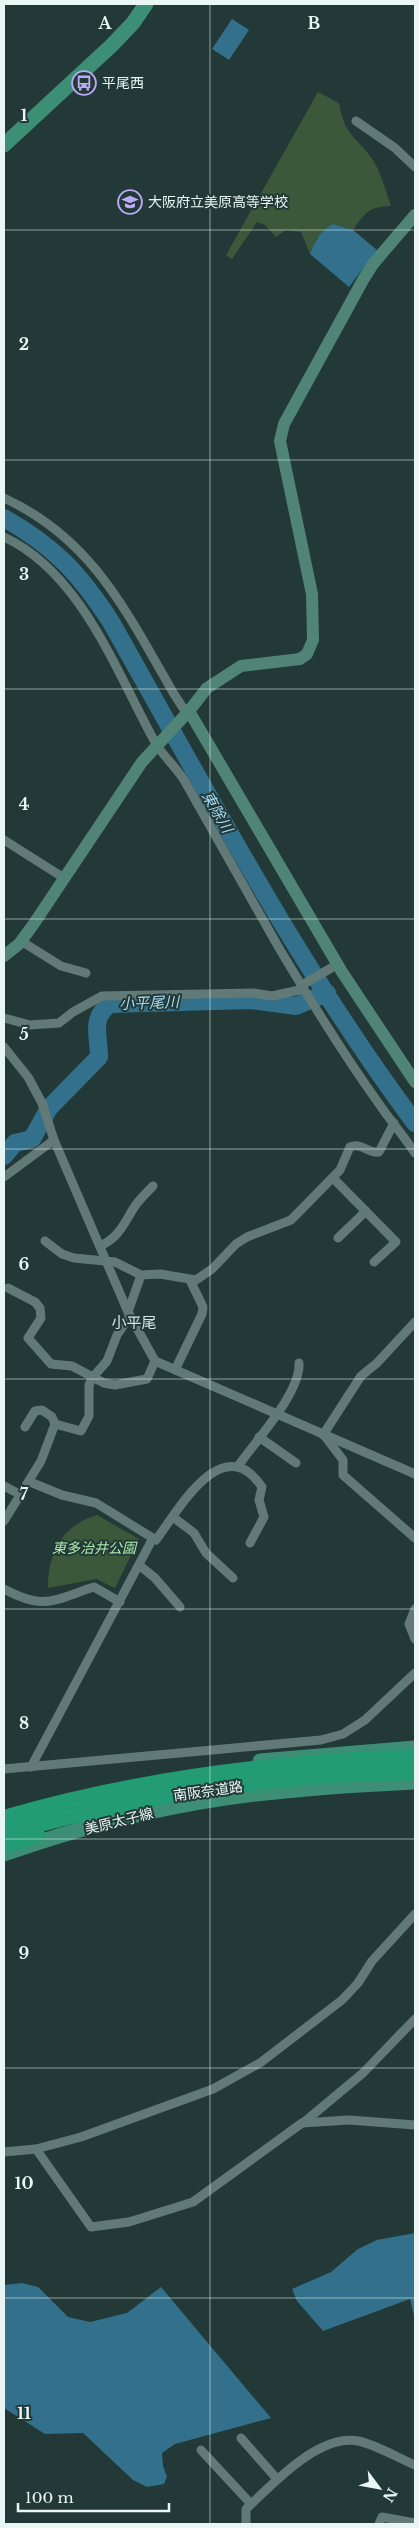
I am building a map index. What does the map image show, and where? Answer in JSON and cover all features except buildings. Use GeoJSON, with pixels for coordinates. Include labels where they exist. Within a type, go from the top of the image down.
{"type":"FeatureCollection","features":[{"type":"Feature","properties":{"kind":"highway","name":"南阪奈道路"},"geometry":{"type":"LineString","coordinates":[[4,1818],[84,1798],[221,1772],[314,1762],[415,1757]]}},
{"type":"Feature","properties":{"kind":"highway"},"geometry":{"type":"LineString","coordinates":[[4,1809],[176,1778],[221,1772]]}},
{"type":"Feature","properties":{"kind":"highway","name":"南阪奈道路"},"geometry":{"type":"LineString","coordinates":[[4,1834],[57,1819],[178,1794],[320,1776],[415,1772]]}},
{"type":"Feature","properties":{"kind":"highway"},"geometry":{"type":"LineString","coordinates":[[4,1846],[88,1818],[178,1794]]}},
{"type":"Feature","properties":{"kind":"main road"},"geometry":{"type":"LineString","coordinates":[[4,145],[112,45],[134,23],[146,4]]}},
{"type":"Feature","properties":{"kind":"main road"},"geometry":{"type":"LineString","coordinates":[[4,1814],[99,1791],[225,1766],[290,1756],[415,1748]]}},
{"type":"Feature","properties":{"kind":"main road","name":"美原太子線"},"geometry":{"type":"LineString","coordinates":[[4,1854],[116,1820],[224,1798],[330,1786],[415,1782]]}},
{"type":"Feature","properties":{"kind":"street"},"geometry":{"type":"LineString","coordinates":[[356,121],[395,148],[415,167]]}},
{"type":"Feature","properties":{"kind":"street"},"geometry":{"type":"LineString","coordinates":[[4,956],[21,941],[118,796],[207,688],[241,666],[300,658],[307,654],[313,640],[312,594],[280,441],[284,424],[373,264],[415,215]]}},
{"type":"Feature","properties":{"kind":"street"},"geometry":{"type":"LineString","coordinates":[[4,498],[20,506],[58,531],[101,574],[338,964],[415,1082]]}},
{"type":"Feature","properties":{"kind":"street"},"geometry":{"type":"LineString","coordinates":[[4,538],[42,564],[71,594],[122,675],[159,744],[182,777],[303,987],[342,1050],[415,1152]]}},
{"type":"Feature","properties":{"kind":"street"},"geometry":{"type":"LineString","coordinates":[[4,840],[64,878]]}},
{"type":"Feature","properties":{"kind":"street"},"geometry":{"type":"LineString","coordinates":[[21,941],[61,966],[86,973]]}},
{"type":"Feature","properties":{"kind":"street"},"geometry":{"type":"LineString","coordinates":[[4,1018],[30,1025],[59,1023],[73,1012],[102,996],[253,993],[272,996],[303,987],[338,964]]}},
{"type":"Feature","properties":{"kind":"street"},"geometry":{"type":"LineString","coordinates":[[4,1047],[28,1078],[42,1104],[54,1140],[129,1314],[155,1361],[415,1474]]}},
{"type":"Feature","properties":{"kind":"street"},"geometry":{"type":"LineString","coordinates":[[45,1241],[62,1254],[86,1261],[115,1262],[141,1275],[175,1275],[190,1280],[202,1278],[236,1244],[247,1237],[291,1220],[340,1170],[350,1148],[361,1146],[374,1153],[379,1152],[394,1123]]}},
{"type":"Feature","properties":{"kind":"street"},"geometry":{"type":"LineString","coordinates":[[4,1177],[54,1140]]}},
{"type":"Feature","properties":{"kind":"street"},"geometry":{"type":"LineString","coordinates":[[333,1178],[396,1242],[374,1262]]}},
{"type":"Feature","properties":{"kind":"street"},"geometry":{"type":"LineString","coordinates":[[100,1246],[110,1242],[118,1234],[136,1204],[153,1186]]}},
{"type":"Feature","properties":{"kind":"street"},"geometry":{"type":"LineString","coordinates":[[338,1238],[366,1211]]}},
{"type":"Feature","properties":{"kind":"street"},"geometry":{"type":"LineString","coordinates":[[55,1424],[81,1431],[85,1428],[89,1416],[89,1385],[93,1377],[107,1361],[117,1335],[129,1314],[141,1275]]}},
{"type":"Feature","properties":{"kind":"street"},"geometry":{"type":"LineString","coordinates":[[175,1370],[202,1314],[200,1298],[190,1280]]}},
{"type":"Feature","properties":{"kind":"street"},"geometry":{"type":"LineString","coordinates":[[8,1288],[35,1302],[40,1308],[41,1318],[28,1338],[51,1364],[72,1366],[104,1383],[115,1385],[147,1379],[155,1361]]}},
{"type":"Feature","properties":{"kind":"street"},"geometry":{"type":"LineString","coordinates":[[323,1435],[361,1376],[377,1363],[415,1322]]}},
{"type":"Feature","properties":{"kind":"street"},"geometry":{"type":"LineString","coordinates":[[238,1466],[276,1413],[296,1381],[299,1363]]}},
{"type":"Feature","properties":{"kind":"street"},"geometry":{"type":"LineString","coordinates":[[5,1516],[30,1482],[41,1461],[55,1424],[52,1417],[42,1410],[35,1411],[25,1427]]}},
{"type":"Feature","properties":{"kind":"street"},"geometry":{"type":"LineString","coordinates":[[323,1435],[343,1460],[343,1476],[415,1538]]}},
{"type":"Feature","properties":{"kind":"street"},"geometry":{"type":"LineString","coordinates":[[259,1436],[296,1463]]}},
{"type":"Feature","properties":{"kind":"street"},"geometry":{"type":"LineString","coordinates":[[30,1482],[62,1495],[88,1499],[156,1540],[209,1474],[226,1466],[238,1466],[244,1469],[262,1487],[259,1500],[264,1517],[250,1543]]}},
{"type":"Feature","properties":{"kind":"street"},"geometry":{"type":"LineString","coordinates":[[4,1486],[21,1495]]}},
{"type":"Feature","properties":{"kind":"street"},"geometry":{"type":"LineString","coordinates":[[173,1517],[194,1533],[206,1553],[233,1578]]}},
{"type":"Feature","properties":{"kind":"street"},"geometry":{"type":"LineString","coordinates":[[31,1767],[153,1538]]}},
{"type":"Feature","properties":{"kind":"street"},"geometry":{"type":"LineString","coordinates":[[139,1565],[156,1578],[180,1607]]}},
{"type":"Feature","properties":{"kind":"street"},"geometry":{"type":"LineString","coordinates":[[4,1589],[22,1599],[43,1604],[94,1587],[120,1602]]}},
{"type":"Feature","properties":{"kind":"street"},"geometry":{"type":"LineString","coordinates":[[415,1609],[409,1624],[415,1639]]}},
{"type":"Feature","properties":{"kind":"street"},"geometry":{"type":"LineString","coordinates":[[4,1769],[322,1740],[343,1734],[365,1720],[415,1673]]}},
{"type":"Feature","properties":{"kind":"street"},"geometry":{"type":"LineString","coordinates":[[4,2152],[36,2149],[81,2137],[213,2090],[260,2063],[342,2000],[358,1983],[372,1961],[415,1914]]}},
{"type":"Feature","properties":{"kind":"street"},"geometry":{"type":"LineString","coordinates":[[36,2149],[91,2227],[129,2222],[193,2202],[302,2123],[363,2073],[415,2019]]}},
{"type":"Feature","properties":{"kind":"street"},"geometry":{"type":"LineString","coordinates":[[302,2123],[349,2120],[415,2125]]}},
{"type":"Feature","properties":{"kind":"street"},"geometry":{"type":"LineString","coordinates":[[241,2438],[277,2479]]}},
{"type":"Feature","properties":{"kind":"street"},"geometry":{"type":"LineString","coordinates":[[246,2524],[246,2509],[297,2460],[348,2440],[360,2442],[415,2466]]}},
{"type":"Feature","properties":{"kind":"street"},"geometry":{"type":"LineString","coordinates":[[201,2450],[251,2504]]}},
{"type":"Feature","properties":{"kind":"street"},"geometry":{"type":"LineString","coordinates":[[379,2524],[382,2517],[415,2523]]}},
{"type":"Feature","properties":{"kind":"green space"},"geometry":{"type":"Polygon","coordinates":[[[318,92],[339,103],[348,131],[368,153],[377,167],[391,206],[372,209],[353,230],[333,224],[316,239],[310,254],[301,232],[286,230],[276,237],[265,225],[257,222],[232,259],[226,255],[318,92]]]}},
{"type":"Feature","properties":{"kind":"green space","name":"東多治井公園"},"geometry":{"type":"Polygon","coordinates":[[[97,1515],[139,1539],[115,1588],[96,1579],[48,1588],[51,1563],[59,1542],[75,1526],[97,1515]]]}},
{"type":"Feature","properties":{"kind":"water"},"geometry":{"type":"Polygon","coordinates":[[[232,19],[249,30],[229,60],[212,49],[232,19]]]}},
{"type":"Feature","properties":{"kind":"water"},"geometry":{"type":"Polygon","coordinates":[[[333,224],[353,230],[377,250],[349,287],[310,254],[318,237],[333,224]]]}},
{"type":"Feature","properties":{"kind":"water"},"geometry":{"type":"Polygon","coordinates":[[[415,2233],[415,2320],[410,2299],[323,2331],[297,2301],[292,2289],[331,2272],[358,2249],[377,2240],[415,2233]]]}},
{"type":"Feature","properties":{"kind":"water"},"geometry":{"type":"Polygon","coordinates":[[[22,2283],[38,2287],[68,2317],[90,2322],[127,2313],[161,2287],[271,2418],[175,2444],[162,2453],[163,2466],[167,2477],[164,2484],[147,2487],[133,2480],[83,2433],[45,2434],[4,2408],[4,2285],[22,2283]]]}},
{"type":"Feature","properties":{"kind":"waterway","name":"東除川"},"geometry":{"type":"LineString","coordinates":[[4,518],[37,539],[65,562],[100,605],[293,940],[372,1063],[415,1123]]}},
{"type":"Feature","properties":{"kind":"waterway","name":"小平尾川"},"geometry":{"type":"LineString","coordinates":[[4,1156],[15,1143],[32,1139],[49,1108],[99,1057],[98,1021],[104,1009],[110,1004],[250,1000],[296,1006],[327,993]]}},
{"type":"Feature","properties":{"kind":"place","name":"平尾西"},"geometry":{"type":"Point","coordinates":[84,83]}},
{"type":"Feature","properties":{"kind":"place","name":"大阪府立美原高等学校"},"geometry":{"type":"Point","coordinates":[130,202]}},
{"type":"Feature","properties":{"kind":"district","name":"小平尾"},"geometry":{"type":"Point","coordinates":[134,1323]}}]}
